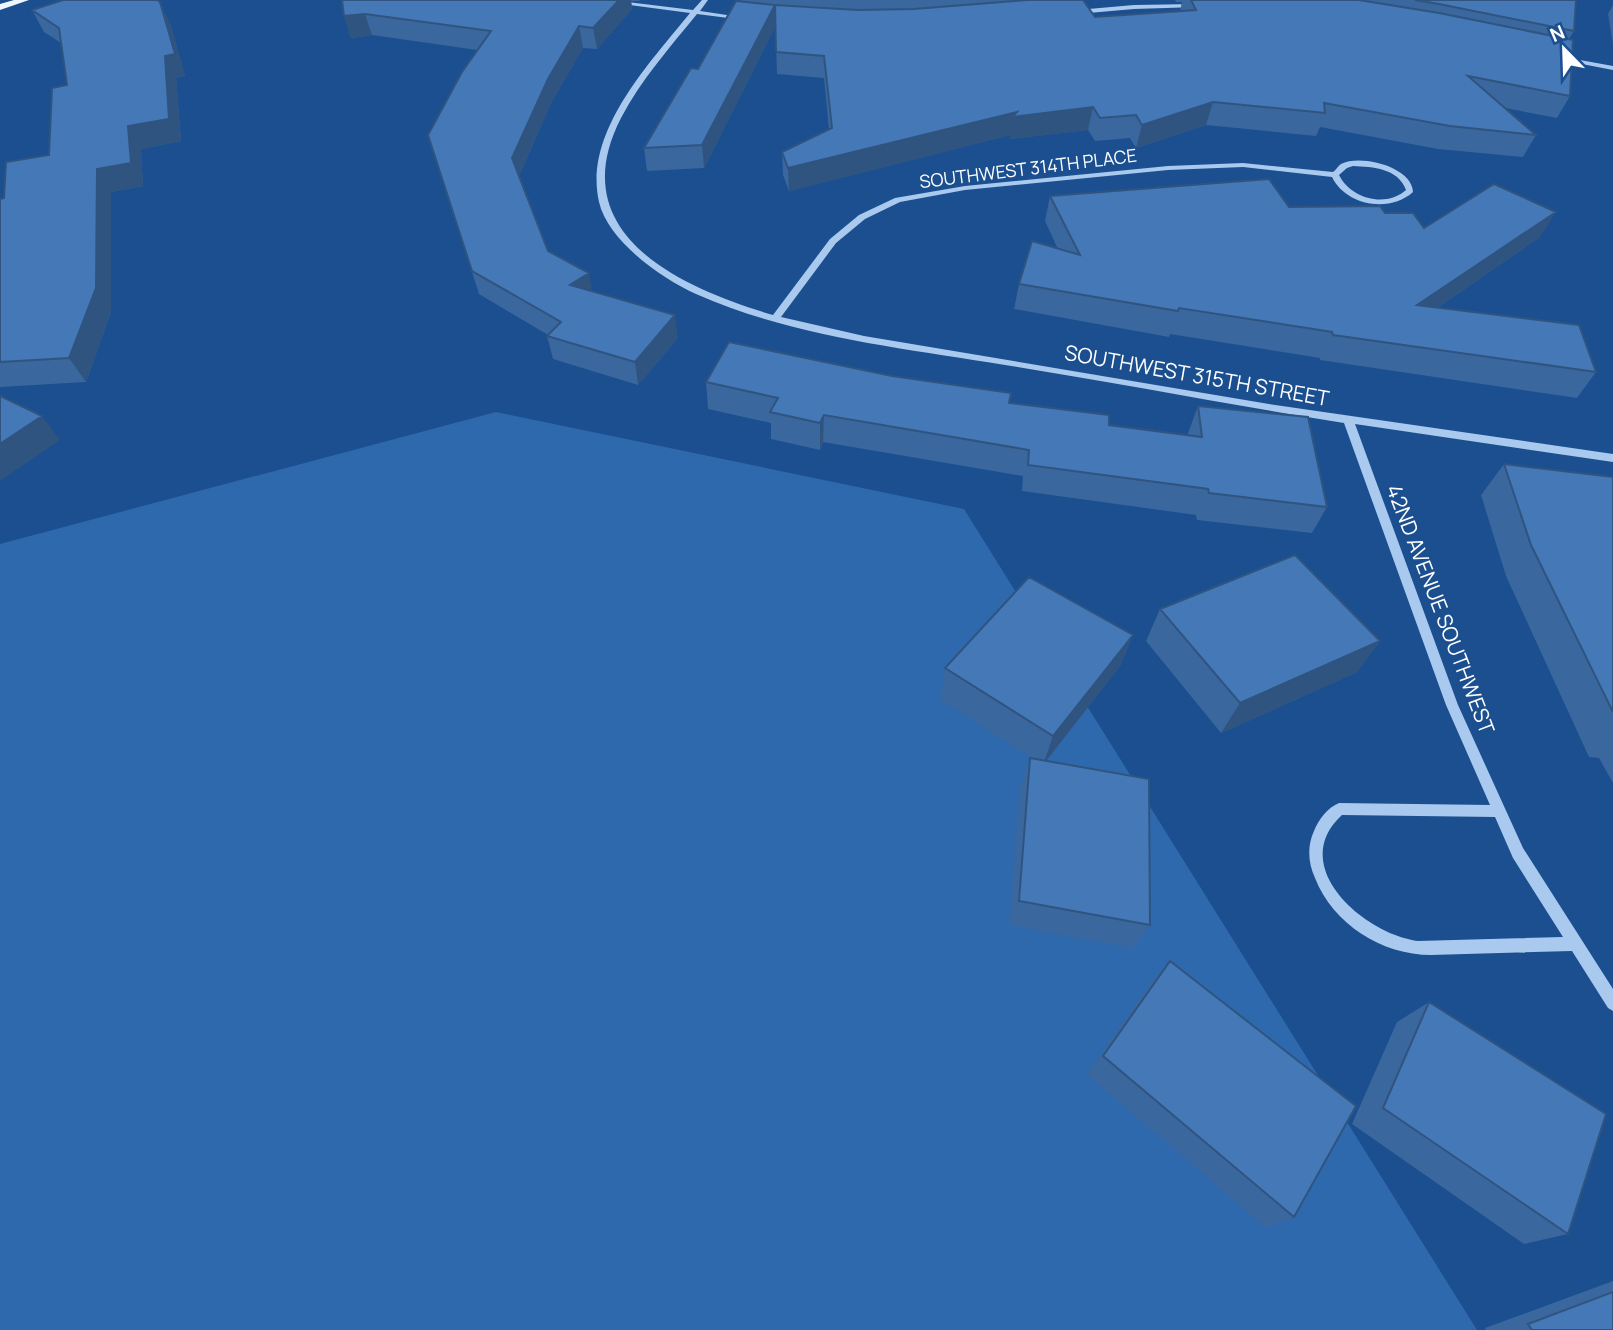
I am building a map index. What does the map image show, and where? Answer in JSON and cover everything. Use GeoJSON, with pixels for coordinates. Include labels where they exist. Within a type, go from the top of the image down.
{"type":"FeatureCollection","features":[{"type":"Feature","properties":{"kind":"main road"},"geometry":{"type":"LineString","coordinates":[[0,8],[24,0]]}},
{"type":"Feature","properties":{"kind":"street"},"geometry":{"type":"LineString","coordinates":[[595,0],[759,20]]}},
{"type":"Feature","properties":{"kind":"street","name":"SOUTHWEST 315TH STREET"},"geometry":{"type":"LineString","coordinates":[[705,0],[625,102],[606,138],[599,167],[603,204],[614,225],[663,272],[700,293],[820,330],[1348,420],[1613,458]]}},
{"type":"Feature","properties":{"kind":"street"},"geometry":{"type":"LineString","coordinates":[[1067,13],[1131,3],[1202,6]]}},
{"type":"Feature","properties":{"kind":"street"},"geometry":{"type":"LineString","coordinates":[[1555,57],[1613,68]]}},
{"type":"Feature","properties":{"kind":"street","name":"SOUTHWEST 314TH PLACE"},"geometry":{"type":"LineString","coordinates":[[776,318],[833,240],[862,217],[898,200],[965,188],[1168,168],[1243,165],[1335,175]]}},
{"type":"Feature","properties":{"kind":"street","name":"SOUTHWEST 314TH PLACE"},"geometry":{"type":"LineString","coordinates":[[1376,165],[1405,178],[1410,190],[1399,199],[1375,201],[1351,194],[1342,188],[1335,175],[1344,166],[1376,165]]}},
{"type":"Feature","properties":{"kind":"street","name":"42ND AVENUE SOUTHWEST"},"geometry":{"type":"LineString","coordinates":[[1348,420],[1452,705],[1518,853],[1613,1003]]}},
{"type":"Feature","properties":{"kind":"street"},"geometry":{"type":"LineString","coordinates":[[1500,811],[1339,809],[1324,821],[1316,839],[1315,860],[1323,884],[1338,906],[1360,925],[1386,940],[1414,947],[1576,944]]}},
{"type":"Feature","properties":{"kind":"shaded area"},"geometry":{"type":"Polygon","coordinates":[[[496,412],[964,509],[1477,1330],[0,1330],[0,544],[496,412]]]}},
{"type":"Feature","properties":{"kind":"building"},"geometry":{"type":"Polygon","coordinates":[[[63,0],[160,2],[175,54],[165,56],[169,119],[128,126],[131,163],[97,169],[96,288],[69,358],[0,362],[0,199],[4,198],[6,162],[49,155],[52,88],[67,85],[59,28],[32,10],[63,0]]]}},
{"type":"Feature","properties":{"kind":"building"},"geometry":{"type":"Polygon","coordinates":[[[342,0],[619,0],[593,28],[579,26],[548,79],[512,158],[548,251],[589,273],[570,285],[675,315],[635,362],[547,336],[561,322],[472,271],[428,135],[462,72],[491,31],[365,14],[344,16],[342,0]]]}},
{"type":"Feature","properties":{"kind":"building"},"geometry":{"type":"Polygon","coordinates":[[[1027,0],[1083,0],[1095,17],[1196,10],[1191,0],[1359,0],[1439,13],[1573,40],[1570,96],[1468,76],[1536,135],[1450,126],[1324,103],[1325,113],[1213,102],[1142,125],[1136,115],[1100,118],[1093,107],[1013,117],[1017,112],[788,168],[782,152],[832,128],[824,56],[776,52],[775,5],[858,10],[914,9],[1027,0]]]}},
{"type":"Feature","properties":{"kind":"building"},"geometry":{"type":"Polygon","coordinates":[[[1415,0],[1576,0],[1574,31],[1439,4],[1415,0]]]}},
{"type":"Feature","properties":{"kind":"building"},"geometry":{"type":"Polygon","coordinates":[[[736,1],[775,5],[702,145],[644,148],[691,68],[698,69],[736,1]]]}},
{"type":"Feature","properties":{"kind":"building"},"geometry":{"type":"Polygon","coordinates":[[[1269,179],[1289,207],[1380,206],[1385,213],[1413,213],[1424,228],[1494,184],[1556,212],[1417,305],[1579,325],[1596,372],[1333,335],[1332,332],[1179,308],[1178,311],[1019,284],[1032,241],[1080,255],[1050,196],[1269,179]]]}},
{"type":"Feature","properties":{"kind":"building"},"geometry":{"type":"Polygon","coordinates":[[[729,342],[892,376],[1011,393],[1009,403],[1109,415],[1109,425],[1202,437],[1198,406],[1308,417],[1327,507],[1209,493],[1208,489],[1028,465],[1029,450],[824,415],[820,423],[770,412],[778,398],[706,382],[729,342]]]}},
{"type":"Feature","properties":{"kind":"building"},"geometry":{"type":"Polygon","coordinates":[[[0,396],[42,416],[0,444],[0,396]]]}},
{"type":"Feature","properties":{"kind":"building"},"geometry":{"type":"Polygon","coordinates":[[[1504,464],[1613,477],[1613,712],[1531,545],[1504,464]]]}},
{"type":"Feature","properties":{"kind":"building"},"geometry":{"type":"Polygon","coordinates":[[[1295,555],[1380,641],[1240,703],[1160,609],[1295,555]]]}},
{"type":"Feature","properties":{"kind":"building"},"geometry":{"type":"Polygon","coordinates":[[[1029,577],[1133,635],[1053,736],[945,668],[1029,577]]]}},
{"type":"Feature","properties":{"kind":"building"},"geometry":{"type":"Polygon","coordinates":[[[1030,758],[1149,779],[1150,925],[1019,901],[1030,758]]]}},
{"type":"Feature","properties":{"kind":"building"},"geometry":{"type":"Polygon","coordinates":[[[1170,961],[1356,1106],[1294,1217],[1103,1056],[1170,961]]]}},
{"type":"Feature","properties":{"kind":"building"},"geometry":{"type":"Polygon","coordinates":[[[1429,1002],[1606,1114],[1568,1234],[1383,1108],[1429,1002]]]}},
{"type":"Feature","properties":{"kind":"building"},"geometry":{"type":"Polygon","coordinates":[[[1613,1292],[1613,1330],[1532,1330],[1528,1324],[1613,1292]]]}}]}
